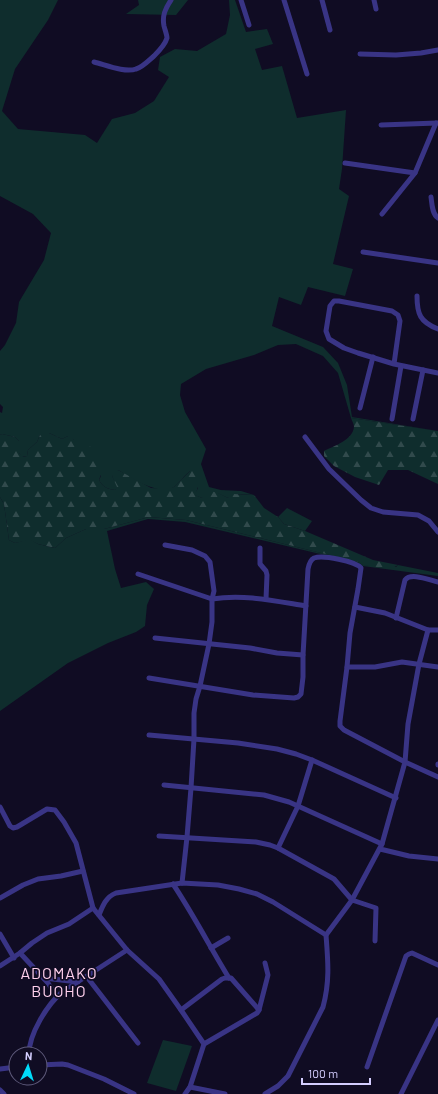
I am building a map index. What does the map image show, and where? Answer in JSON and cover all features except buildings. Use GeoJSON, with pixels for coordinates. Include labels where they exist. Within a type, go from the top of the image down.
{"type":"FeatureCollection","features":[{"type":"Feature","properties":{"kind":"street"},"geometry":{"type":"LineString","coordinates":[[94,62],[126,70],[135,70],[140,67],[164,45],[167,37],[163,16],[164,10],[170,0]]}},
{"type":"Feature","properties":{"kind":"street"},"geometry":{"type":"LineString","coordinates":[[241,0],[249,25]]}},
{"type":"Feature","properties":{"kind":"street"},"geometry":{"type":"LineString","coordinates":[[284,0],[307,74]]}},
{"type":"Feature","properties":{"kind":"street"},"geometry":{"type":"LineString","coordinates":[[322,0],[330,30]]}},
{"type":"Feature","properties":{"kind":"street"},"geometry":{"type":"LineString","coordinates":[[374,0],[376,10]]}},
{"type":"Feature","properties":{"kind":"street"},"geometry":{"type":"LineString","coordinates":[[360,54],[396,55],[438,50]]}},
{"type":"Feature","properties":{"kind":"street"},"geometry":{"type":"LineString","coordinates":[[381,125],[437,123],[415,173],[382,214]]}},
{"type":"Feature","properties":{"kind":"street"},"geometry":{"type":"LineString","coordinates":[[345,163],[415,173]]}},
{"type":"Feature","properties":{"kind":"street"},"geometry":{"type":"LineString","coordinates":[[431,197],[433,211],[435,216],[438,218]]}},
{"type":"Feature","properties":{"kind":"street"},"geometry":{"type":"LineString","coordinates":[[363,252],[438,263]]}},
{"type":"Feature","properties":{"kind":"street"},"geometry":{"type":"LineString","coordinates":[[417,296],[417,306],[423,321],[438,329]]}},
{"type":"Feature","properties":{"kind":"street"},"geometry":{"type":"LineString","coordinates":[[394,364],[400,321],[398,315],[392,311],[334,301],[330,306],[326,331],[329,339],[344,348],[373,358],[394,364],[401,366],[438,373]]}},
{"type":"Feature","properties":{"kind":"street"},"geometry":{"type":"LineString","coordinates":[[360,408],[373,358]]}},
{"type":"Feature","properties":{"kind":"street"},"geometry":{"type":"LineString","coordinates":[[392,418],[401,366]]}},
{"type":"Feature","properties":{"kind":"street"},"geometry":{"type":"LineString","coordinates":[[413,419],[423,370]]}},
{"type":"Feature","properties":{"kind":"street"},"geometry":{"type":"LineString","coordinates":[[305,437],[329,469],[371,508],[383,512],[418,515],[429,521],[438,532]]}},
{"type":"Feature","properties":{"kind":"street"},"geometry":{"type":"LineString","coordinates":[[165,545],[192,550],[205,556],[210,562],[214,591],[212,599],[212,622],[209,644],[194,713],[191,788],[182,883]]}},
{"type":"Feature","properties":{"kind":"street"},"geometry":{"type":"LineString","coordinates":[[260,548],[260,564],[266,571],[267,576],[266,599]]}},
{"type":"Feature","properties":{"kind":"street"},"geometry":{"type":"LineString","coordinates":[[149,678],[253,695],[298,697],[301,694],[303,677],[308,569],[310,562],[314,558],[320,557],[351,562],[361,568],[350,633],[340,726],[344,730],[405,762],[438,777]]}},
{"type":"Feature","properties":{"kind":"street"},"geometry":{"type":"LineString","coordinates":[[138,574],[212,599],[224,597],[266,599],[306,606]]}},
{"type":"Feature","properties":{"kind":"street"},"geometry":{"type":"LineString","coordinates":[[396,618],[407,577],[412,576],[438,582]]}},
{"type":"Feature","properties":{"kind":"street"},"geometry":{"type":"LineString","coordinates":[[355,607],[385,613],[428,630],[438,630]]}},
{"type":"Feature","properties":{"kind":"street"},"geometry":{"type":"LineString","coordinates":[[265,1094],[278,1086],[288,1076],[323,1007],[326,997],[329,965],[326,935],[352,900],[381,846],[396,798],[405,762],[408,724],[419,664],[428,630]]}},
{"type":"Feature","properties":{"kind":"street"},"geometry":{"type":"LineString","coordinates":[[155,638],[303,655]]}},
{"type":"Feature","properties":{"kind":"street"},"geometry":{"type":"LineString","coordinates":[[347,667],[375,667],[402,662],[438,667]]}},
{"type":"Feature","properties":{"kind":"street"},"geometry":{"type":"LineString","coordinates":[[148,735],[216,740],[277,749],[312,760],[396,798]]}},
{"type":"Feature","properties":{"kind":"street"},"geometry":{"type":"LineString","coordinates":[[278,848],[298,806],[312,760]]}},
{"type":"Feature","properties":{"kind":"street"},"geometry":{"type":"LineString","coordinates":[[164,785],[264,795],[280,799],[298,806],[381,846],[409,856],[438,859]]}},
{"type":"Feature","properties":{"kind":"street"},"geometry":{"type":"LineString","coordinates":[[0,807],[10,826],[13,828],[18,827],[46,809],[55,810],[76,843],[93,908],[127,950],[159,979],[204,1044]]}},
{"type":"Feature","properties":{"kind":"street"},"geometry":{"type":"LineString","coordinates":[[159,836],[256,842],[278,848],[334,879],[352,900],[376,908],[375,941]]}},
{"type":"Feature","properties":{"kind":"street"},"geometry":{"type":"LineString","coordinates":[[0,898],[23,885],[38,879],[83,871]]}},
{"type":"Feature","properties":{"kind":"street"},"geometry":{"type":"LineString","coordinates":[[99,915],[106,899],[116,893],[182,883],[218,885],[257,894],[273,902],[326,935]]}},
{"type":"Feature","properties":{"kind":"street"},"geometry":{"type":"LineString","coordinates":[[173,884],[184,900],[229,978],[231,978],[259,1010]]}},
{"type":"Feature","properties":{"kind":"street"},"geometry":{"type":"LineString","coordinates":[[0,966],[14,958],[47,933],[69,924],[93,908]]}},
{"type":"Feature","properties":{"kind":"street"},"geometry":{"type":"LineString","coordinates":[[0,934],[14,958]]}},
{"type":"Feature","properties":{"kind":"street"},"geometry":{"type":"LineString","coordinates":[[211,948],[228,938]]}},
{"type":"Feature","properties":{"kind":"street"},"geometry":{"type":"LineString","coordinates":[[31,1046],[31,1040],[47,1008],[57,997],[127,950]]}},
{"type":"Feature","properties":{"kind":"street"},"geometry":{"type":"LineString","coordinates":[[20,953],[44,978],[57,997]]}},
{"type":"Feature","properties":{"kind":"street"},"geometry":{"type":"LineString","coordinates":[[368,1067],[406,956],[412,953],[438,964]]}},
{"type":"Feature","properties":{"kind":"street"},"geometry":{"type":"LineString","coordinates":[[185,1094],[190,1087],[204,1044],[259,1010],[268,975],[265,963]]}},
{"type":"Feature","properties":{"kind":"street"},"geometry":{"type":"LineString","coordinates":[[87,977],[138,1043]]}},
{"type":"Feature","properties":{"kind":"street"},"geometry":{"type":"LineString","coordinates":[[44,978],[78,982]]}},
{"type":"Feature","properties":{"kind":"street"},"geometry":{"type":"LineString","coordinates":[[181,1010],[222,979],[229,978]]}},
{"type":"Feature","properties":{"kind":"street"},"geometry":{"type":"LineString","coordinates":[[401,1094],[438,1020]]}},
{"type":"Feature","properties":{"kind":"street"},"geometry":{"type":"LineString","coordinates":[[48,1065],[68,1065],[104,1079],[134,1094]]}},
{"type":"Feature","properties":{"kind":"street"},"geometry":{"type":"LineString","coordinates":[[190,1087],[224,1094]]}},
{"type":"Feature","properties":{"kind":"street"},"geometry":{"type":"LineString","coordinates":[[122,1094],[124,1088]]}},
{"type":"Feature","properties":{"kind":"street"},"geometry":{"type":"LineString","coordinates":[[0,1090],[4,1094]]}},
{"type":"Feature","properties":{"kind":"green space"},"geometry":{"type":"Polygon","coordinates":[[[0,0],[58,0],[48,20],[15,69],[2,111],[18,129],[85,135],[97,143],[112,119],[135,113],[154,101],[169,77],[158,70],[160,57],[175,49],[197,51],[226,34],[230,15],[229,0],[235,0],[246,32],[267,29],[273,44],[255,49],[262,70],[282,66],[297,118],[346,110],[342,169],[339,189],[349,196],[333,264],[353,269],[345,296],[308,287],[301,305],[279,297],[272,326],[323,347],[338,363],[347,385],[352,417],[438,431],[351,418],[338,373],[323,356],[296,344],[278,345],[254,355],[206,369],[181,384],[180,395],[185,412],[206,449],[201,464],[209,487],[221,490],[241,491],[254,495],[238,494],[228,498],[217,493],[202,498],[194,495],[198,488],[190,471],[174,487],[160,489],[145,485],[118,470],[112,476],[118,487],[115,490],[110,489],[104,486],[99,480],[101,476],[74,440],[68,436],[62,439],[49,433],[40,435],[37,442],[28,450],[27,456],[22,457],[19,453],[19,441],[15,437],[2,434],[0,435],[0,412],[2,413],[3,407],[0,404],[0,351],[5,345],[16,323],[19,302],[44,260],[51,233],[33,214],[0,196],[0,0]]]}},
{"type":"Feature","properties":{"kind":"green space"},"geometry":{"type":"Polygon","coordinates":[[[138,0],[188,0],[176,15],[126,14],[139,5],[138,0]]]}},
{"type":"Feature","properties":{"kind":"green space"},"geometry":{"type":"Polygon","coordinates":[[[351,418],[438,431],[438,484],[408,470],[388,470],[379,485],[355,477],[334,466],[324,456],[324,451],[350,436],[354,427],[351,418]]]}},
{"type":"Feature","properties":{"kind":"green space"},"geometry":{"type":"Polygon","coordinates":[[[45,430],[62,439],[70,435],[74,440],[80,438],[91,447],[101,460],[102,466],[99,480],[107,488],[115,490],[117,487],[112,476],[114,471],[118,470],[151,488],[165,489],[174,487],[190,471],[194,470],[199,474],[195,495],[202,498],[207,490],[228,498],[233,494],[254,495],[264,508],[278,517],[284,524],[305,531],[373,560],[398,565],[391,569],[363,565],[358,562],[186,520],[149,517],[104,529],[86,529],[66,538],[55,548],[38,544],[30,540],[15,543],[9,540],[4,504],[0,497],[0,435],[2,434],[15,437],[19,441],[19,453],[23,457],[27,456],[28,450],[37,442],[40,435],[45,430]]]}},
{"type":"Feature","properties":{"kind":"green space"},"geometry":{"type":"Polygon","coordinates":[[[0,497],[4,504],[9,540],[15,543],[30,539],[38,544],[55,548],[66,538],[86,529],[104,529],[149,517],[186,520],[358,562],[363,565],[396,567],[398,565],[438,573],[438,576],[363,566],[358,563],[185,522],[148,519],[107,531],[115,569],[121,588],[146,582],[154,589],[147,605],[145,626],[136,632],[108,643],[68,663],[0,711],[0,497]]]}},
{"type":"Feature","properties":{"kind":"green space"},"geometry":{"type":"Polygon","coordinates":[[[287,508],[312,521],[305,531],[284,524],[278,517],[287,508]]]}},
{"type":"Feature","properties":{"kind":"green space"},"geometry":{"type":"Polygon","coordinates":[[[163,1040],[192,1046],[176,1091],[147,1083],[163,1040]]]}},
{"type":"Feature","properties":{"kind":"district","name":"ADOMAKO BUOHO"},"geometry":{"type":"Point","coordinates":[59,982]}}]}
